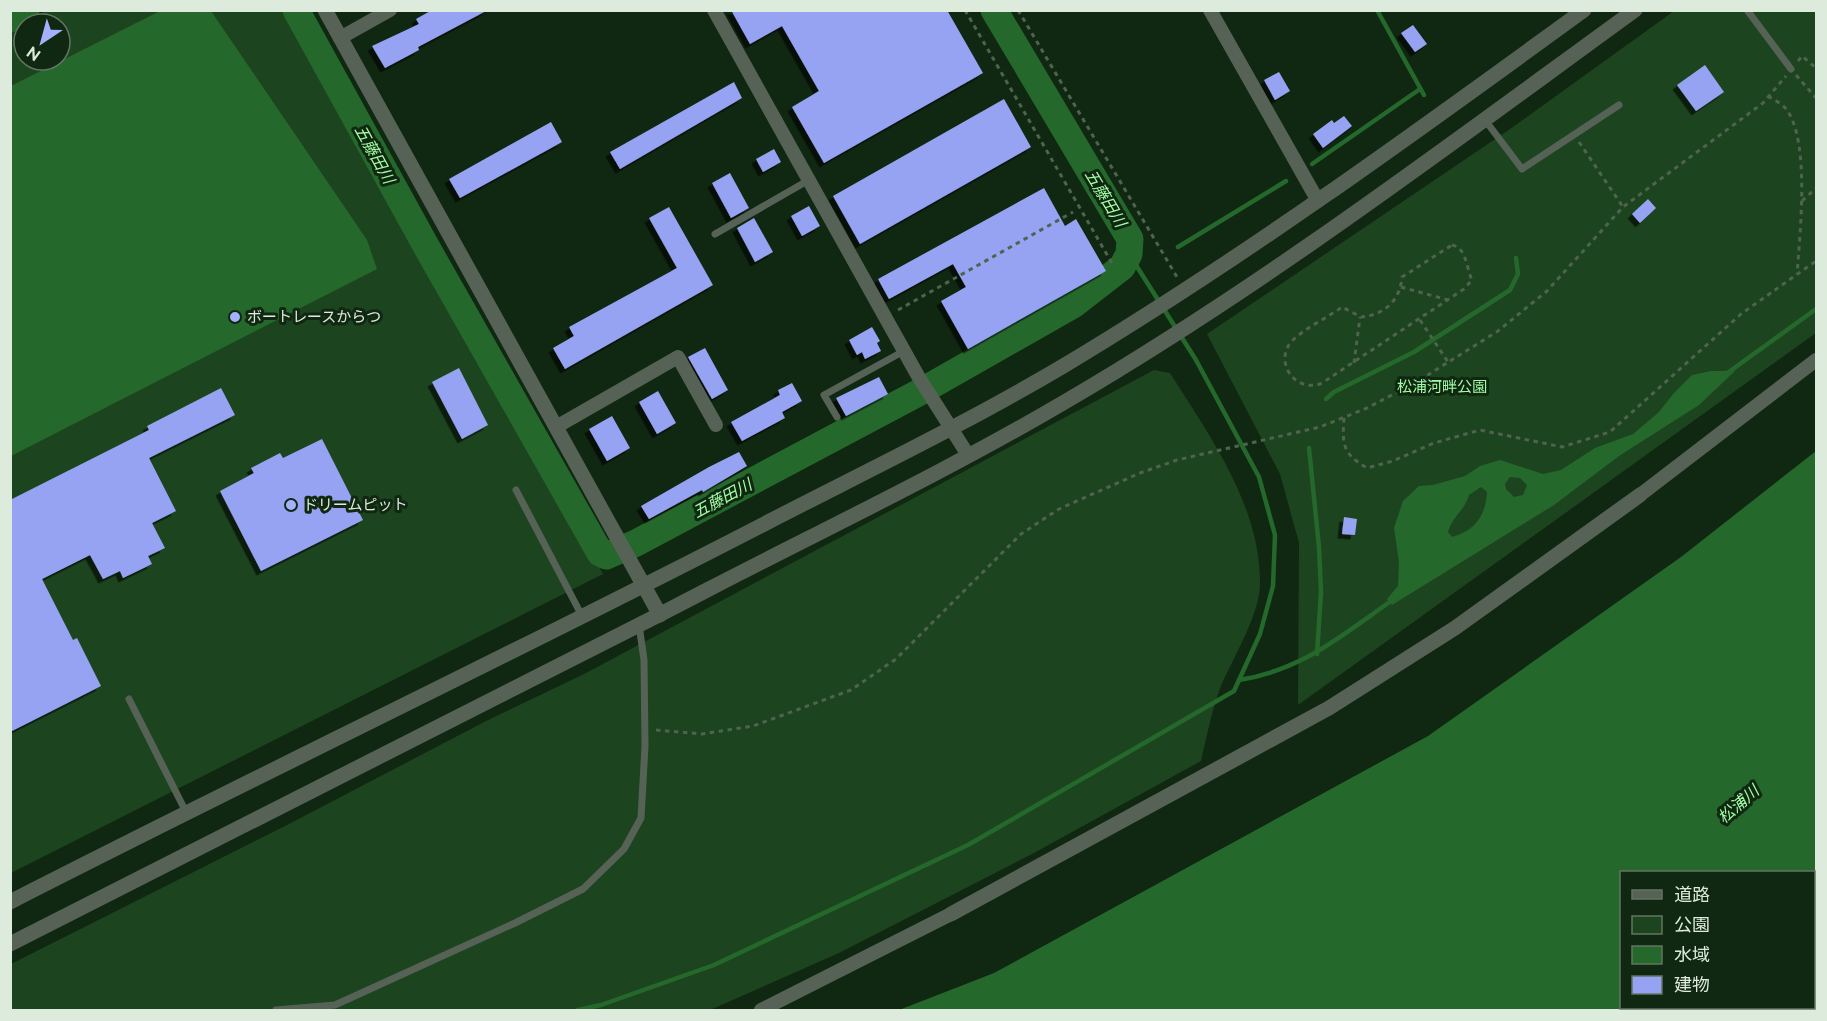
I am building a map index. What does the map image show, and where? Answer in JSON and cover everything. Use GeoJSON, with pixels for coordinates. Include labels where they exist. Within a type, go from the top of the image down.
{"type":"FeatureCollection","features":[{"type":"Feature","properties":{"kind":"street"},"geometry":{"type":"LineString","coordinates":[[325,10],[660,615]]}},
{"type":"Feature","properties":{"kind":"street"},"geometry":{"type":"LineString","coordinates":[[340,38],[390,10]]}},
{"type":"Feature","properties":{"kind":"street"},"geometry":{"type":"LineString","coordinates":[[714,10],[918,376],[968,455]]}},
{"type":"Feature","properties":{"kind":"street"},"geometry":{"type":"LineString","coordinates":[[1210,10],[1318,201]]}},
{"type":"Feature","properties":{"kind":"street"},"geometry":{"type":"LineString","coordinates":[[10,902],[186,812],[644,586],[951,428],[1062,366],[1136,321],[1318,201],[1584,10]]}},
{"type":"Feature","properties":{"kind":"street"},"geometry":{"type":"LineString","coordinates":[[10,944],[660,615],[1067,401],[1202,318],[1338,226],[1635,10]]}},
{"type":"Feature","properties":{"kind":"street"},"geometry":{"type":"LineString","coordinates":[[556,427],[678,357],[716,425]]}},
{"type":"Feature","properties":{"kind":"street"},"geometry":{"type":"LineString","coordinates":[[761,1011],[951,914],[1329,708],[1455,628],[1640,495],[1816,360]]}},
{"type":"Feature","properties":{"kind":"lane"},"geometry":{"type":"LineString","coordinates":[[1747,10],[1791,69]]}},
{"type":"Feature","properties":{"kind":"lane"},"geometry":{"type":"LineString","coordinates":[[1485,120],[1522,169],[1619,105]]}},
{"type":"Feature","properties":{"kind":"lane"},"geometry":{"type":"LineString","coordinates":[[715,234],[809,180]]}},
{"type":"Feature","properties":{"kind":"lane"},"geometry":{"type":"LineString","coordinates":[[837,417],[824,395],[904,351]]}},
{"type":"Feature","properties":{"kind":"lane"},"geometry":{"type":"LineString","coordinates":[[516,490],[582,616]]}},
{"type":"Feature","properties":{"kind":"lane"},"geometry":{"type":"LineString","coordinates":[[276,1011],[335,1005],[583,890],[624,849],[641,818],[645,660],[639,625]]}},
{"type":"Feature","properties":{"kind":"lane"},"geometry":{"type":"LineString","coordinates":[[129,699],[186,812]]}},
{"type":"Feature","properties":{"kind":"path"},"geometry":{"type":"LineString","coordinates":[[965,10],[1113,265]]}},
{"type":"Feature","properties":{"kind":"path"},"geometry":{"type":"LineString","coordinates":[[1018,10],[1184,289]]}},
{"type":"Feature","properties":{"kind":"path"},"geometry":{"type":"LineString","coordinates":[[645,729],[702,734],[753,726],[851,690],[896,659],[1021,534],[1059,509],[1140,472],[1177,460],[1320,427],[1415,383],[1498,330],[1547,291],[1623,207],[1763,103],[1802,56],[1816,68]]}},
{"type":"Feature","properties":{"kind":"path"},"geometry":{"type":"LineString","coordinates":[[1791,69],[1816,98]]}},
{"type":"Feature","properties":{"kind":"path"},"geometry":{"type":"LineString","coordinates":[[1768,96],[1786,109],[1796,132],[1802,201],[1797,274]]}},
{"type":"Feature","properties":{"kind":"path"},"geometry":{"type":"LineString","coordinates":[[1574,135],[1623,207]]}},
{"type":"Feature","properties":{"kind":"path"},"geometry":{"type":"LineString","coordinates":[[1802,201],[1816,188]]}},
{"type":"Feature","properties":{"kind":"path"},"geometry":{"type":"LineString","coordinates":[[885,317],[1073,212]]}},
{"type":"Feature","properties":{"kind":"path"},"geometry":{"type":"LineString","coordinates":[[1452,245],[1458,246],[1472,280],[1464,290],[1448,300],[1354,363],[1316,385],[1292,377],[1285,367],[1284,353],[1292,341],[1342,307],[1360,317],[1384,311],[1395,301],[1401,287],[1402,277],[1452,245]]}},
{"type":"Feature","properties":{"kind":"path"},"geometry":{"type":"LineString","coordinates":[[1344,417],[1344,444],[1351,458],[1367,468],[1393,461],[1434,443],[1480,430],[1562,447],[1610,432],[1741,314],[1816,261]]}},
{"type":"Feature","properties":{"kind":"path"},"geometry":{"type":"LineString","coordinates":[[1401,287],[1448,300]]}},
{"type":"Feature","properties":{"kind":"path"},"geometry":{"type":"LineString","coordinates":[[1354,363],[1360,317]]}},
{"type":"Feature","properties":{"kind":"path"},"geometry":{"type":"LineString","coordinates":[[1420,320],[1448,362]]}},
{"type":"Feature","properties":{"kind":"green space","name":"ボートレースからつ"},"geometry":{"type":"Polygon","coordinates":[[[46,11],[287,11],[603,574],[11,873],[11,30],[12,72],[72,72],[72,12],[44,12],[46,11]]]}},
{"type":"Feature","properties":{"kind":"green space","name":"松浦河畔公園"},"geometry":{"type":"Polygon","coordinates":[[[1674,11],[1816,11],[1816,333],[1298,705],[1299,543],[1280,474],[1207,334],[1510,129],[1674,11]]]}},
{"type":"Feature","properties":{"kind":"green space"},"geometry":{"type":"Polygon","coordinates":[[[1154,370],[1170,373],[1216,447],[1243,500],[1258,555],[1260,584],[1256,609],[1218,695],[1201,761],[1034,853],[839,953],[710,1010],[11,1010],[11,964],[287,825],[486,721],[586,673],[1154,370]]]}},
{"type":"Feature","properties":{"kind":"water"},"geometry":{"type":"Polygon","coordinates":[[[160,11],[211,11],[367,240],[377,269],[11,456],[11,86],[39,72],[72,72],[72,55],[160,11]]]}},
{"type":"Feature","properties":{"kind":"water"},"geometry":{"type":"Polygon","coordinates":[[[1711,371],[1735,371],[1699,405],[1619,456],[1554,505],[1392,605],[1387,599],[1398,586],[1399,562],[1394,528],[1403,501],[1419,486],[1433,485],[1465,476],[1480,466],[1500,460],[1543,474],[1561,470],[1595,448],[1633,434],[1659,412],[1692,375],[1711,371]],[[1510,477],[1505,484],[1506,489],[1514,497],[1523,495],[1527,485],[1520,478],[1510,477]],[[1481,487],[1469,495],[1465,505],[1452,522],[1448,532],[1452,537],[1467,531],[1482,515],[1487,492],[1481,487]]]}},
{"type":"Feature","properties":{"kind":"water","name":"松浦川"},"geometry":{"type":"Polygon","coordinates":[[[1816,451],[1816,1010],[899,1010],[994,973],[1428,736],[1681,557],[1816,451]]]}},
{"type":"Feature","properties":{"kind":"building"},"geometry":{"type":"Polygon","coordinates":[[[432,10],[488,10],[418,47],[419,50],[385,68],[372,46],[419,24],[416,19],[432,10]]]}},
{"type":"Feature","properties":{"kind":"building"},"geometry":{"type":"Polygon","coordinates":[[[731,10],[947,10],[983,73],[824,163],[792,107],[819,91],[782,26],[750,44],[731,10]]]}},
{"type":"Feature","properties":{"kind":"building"},"geometry":{"type":"Polygon","coordinates":[[[1413,25],[1427,44],[1415,52],[1401,33],[1413,25]]]}},
{"type":"Feature","properties":{"kind":"building"},"geometry":{"type":"Polygon","coordinates":[[[1705,65],[1724,92],[1696,111],[1677,85],[1705,65]]]}},
{"type":"Feature","properties":{"kind":"building"},"geometry":{"type":"Polygon","coordinates":[[[1279,72],[1290,91],[1275,100],[1264,80],[1279,72]]]}},
{"type":"Feature","properties":{"kind":"building"},"geometry":{"type":"Polygon","coordinates":[[[734,82],[742,98],[620,169],[610,152],[734,82]]]}},
{"type":"Feature","properties":{"kind":"building"},"geometry":{"type":"Polygon","coordinates":[[[1004,99],[1031,147],[860,244],[833,196],[1004,99]]]}},
{"type":"Feature","properties":{"kind":"building"},"geometry":{"type":"Polygon","coordinates":[[[1344,116],[1352,126],[1323,148],[1313,134],[1332,120],[1334,123],[1344,116]]]}},
{"type":"Feature","properties":{"kind":"building"},"geometry":{"type":"Polygon","coordinates":[[[551,122],[562,142],[460,198],[449,179],[551,122]]]}},
{"type":"Feature","properties":{"kind":"building"},"geometry":{"type":"Polygon","coordinates":[[[774,149],[781,162],[763,172],[756,159],[774,149]]]}},
{"type":"Feature","properties":{"kind":"building"},"geometry":{"type":"Polygon","coordinates":[[[730,173],[749,208],[731,218],[712,183],[730,173]]]}},
{"type":"Feature","properties":{"kind":"building"},"geometry":{"type":"Polygon","coordinates":[[[1044,188],[1065,226],[1076,219],[1106,271],[968,349],[941,301],[966,287],[953,264],[889,299],[878,279],[1044,188]]]}},
{"type":"Feature","properties":{"kind":"building"},"geometry":{"type":"Polygon","coordinates":[[[1648,199],[1656,208],[1640,223],[1632,214],[1648,199]]]}},
{"type":"Feature","properties":{"kind":"building"},"geometry":{"type":"Polygon","coordinates":[[[809,206],[820,226],[802,236],[791,216],[809,206]]]}},
{"type":"Feature","properties":{"kind":"building"},"geometry":{"type":"Polygon","coordinates":[[[669,207],[713,285],[565,369],[553,348],[574,336],[569,327],[677,268],[649,218],[669,207]]]}},
{"type":"Feature","properties":{"kind":"building"},"geometry":{"type":"Polygon","coordinates":[[[754,218],[773,252],[755,262],[737,228],[754,218]]]}},
{"type":"Feature","properties":{"kind":"building"},"geometry":{"type":"Polygon","coordinates":[[[872,327],[880,341],[877,343],[881,351],[865,359],[862,352],[857,355],[849,340],[872,327]]]}},
{"type":"Feature","properties":{"kind":"building"},"geometry":{"type":"Polygon","coordinates":[[[705,348],[728,390],[712,399],[688,357],[705,348]]]}},
{"type":"Feature","properties":{"kind":"building"},"geometry":{"type":"Polygon","coordinates":[[[459,368],[488,425],[462,439],[432,382],[459,368]]]}},
{"type":"Feature","properties":{"kind":"building"},"geometry":{"type":"Polygon","coordinates":[[[879,377],[888,394],[846,416],[836,398],[879,377]]]}},
{"type":"Feature","properties":{"kind":"building"},"geometry":{"type":"Polygon","coordinates":[[[792,383],[802,401],[782,412],[785,418],[742,441],[731,422],[780,395],[778,390],[792,383]]]}},
{"type":"Feature","properties":{"kind":"building"},"geometry":{"type":"Polygon","coordinates":[[[221,388],[235,415],[149,458],[176,511],[152,523],[165,548],[148,556],[152,564],[123,578],[120,571],[103,579],[90,555],[42,579],[73,640],[77,638],[101,686],[10,732],[10,500],[149,430],[147,426],[221,388]]]}},
{"type":"Feature","properties":{"kind":"building"},"geometry":{"type":"Polygon","coordinates":[[[658,391],[676,423],[657,434],[639,402],[658,391]]]}},
{"type":"Feature","properties":{"kind":"building"},"geometry":{"type":"Polygon","coordinates":[[[612,416],[630,448],[607,461],[589,429],[612,416]]]}},
{"type":"Feature","properties":{"kind":"building","name":"ドリームピット"},"geometry":{"type":"Polygon","coordinates":[[[322,439],[363,520],[261,571],[220,491],[254,473],[251,468],[280,453],[283,458],[322,439]]]}},
{"type":"Feature","properties":{"kind":"building"},"geometry":{"type":"Polygon","coordinates":[[[739,452],[747,466],[703,492],[702,490],[649,519],[641,506],[739,452]]]}},
{"type":"Feature","properties":{"kind":"building"},"geometry":{"type":"Polygon","coordinates":[[[1344,517],[1357,519],[1355,535],[1342,534],[1344,517]]]}},
{"type":"Feature","properties":{"kind":"waterway","name":"五藤田川"},"geometry":{"type":"LineString","coordinates":[[10,19],[26,10]]}},
{"type":"Feature","properties":{"kind":"waterway","name":"五藤田川"},"geometry":{"type":"LineString","coordinates":[[296,10],[426,246],[600,553],[606,556],[636,543],[920,392],[1073,305],[1122,267],[1129,254],[1130,239],[994,10]]}},
{"type":"Feature","properties":{"kind":"waterway"},"geometry":{"type":"LineString","coordinates":[[1377,10],[1424,95]]}},
{"type":"Feature","properties":{"kind":"waterway"},"geometry":{"type":"LineString","coordinates":[[1312,164],[1420,89]]}},
{"type":"Feature","properties":{"kind":"waterway"},"geometry":{"type":"LineString","coordinates":[[1178,247],[1286,181]]}},
{"type":"Feature","properties":{"kind":"waterway"},"geometry":{"type":"LineString","coordinates":[[578,1010],[601,1005],[714,965],[968,845],[1234,691],[1260,634],[1273,586],[1275,535],[1259,477],[1196,360],[1129,254]]}},
{"type":"Feature","properties":{"kind":"waterway"},"geometry":{"type":"LineString","coordinates":[[1326,399],[1334,392],[1414,352],[1510,290],[1518,274],[1516,258]]}},
{"type":"Feature","properties":{"kind":"waterway"},"geometry":{"type":"LineString","coordinates":[[1726,374],[1816,309]]}},
{"type":"Feature","properties":{"kind":"waterway"},"geometry":{"type":"LineString","coordinates":[[1309,448],[1321,592],[1317,654]]}},
{"type":"Feature","properties":{"kind":"waterway"},"geometry":{"type":"LineString","coordinates":[[1239,680],[1262,675],[1302,659],[1339,638],[1394,599]]}},
{"type":"Feature","properties":{"kind":"place","name":"ボートレースからつ"},"geometry":{"type":"Point","coordinates":[235,317]}},
{"type":"Feature","properties":{"kind":"place","name":"ドリームピット"},"geometry":{"type":"Point","coordinates":[291,505]}}]}
